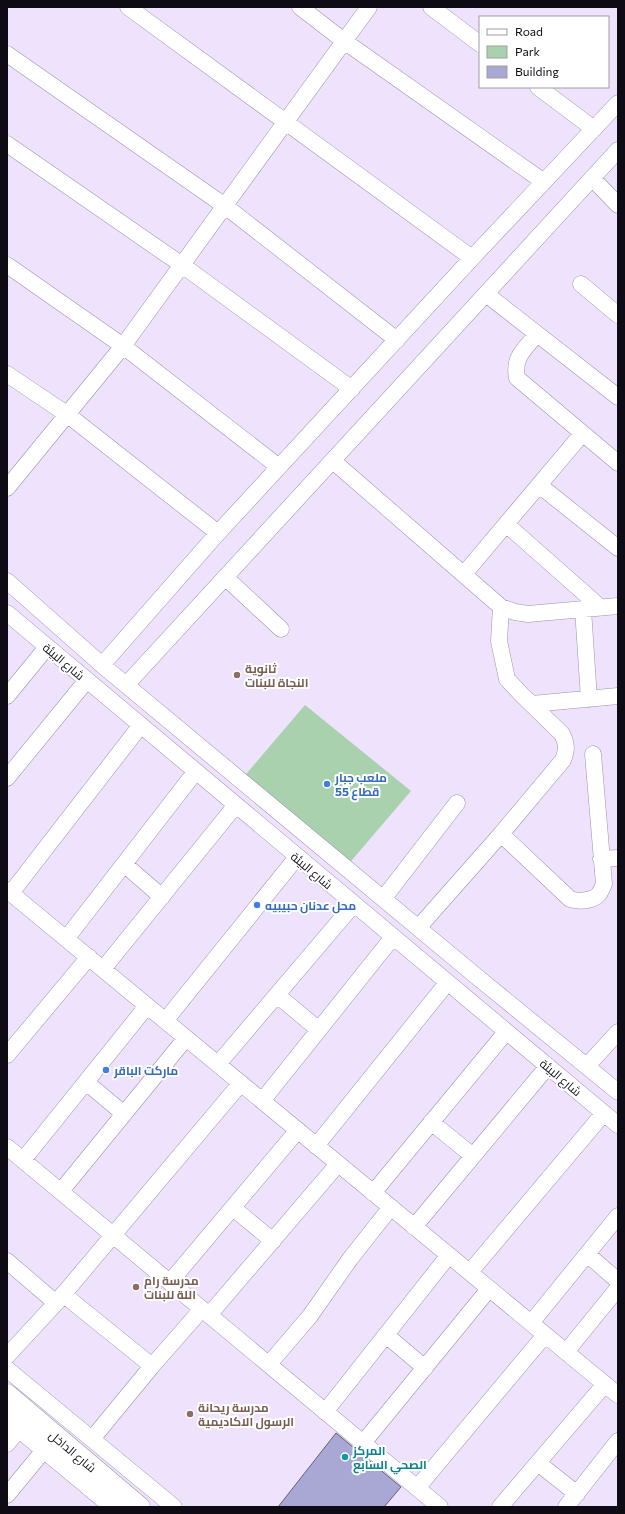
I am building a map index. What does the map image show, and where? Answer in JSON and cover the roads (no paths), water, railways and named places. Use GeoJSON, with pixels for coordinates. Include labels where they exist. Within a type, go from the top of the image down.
{"type":"FeatureCollection","features":[{"type":"Feature","properties":{"kind":"main road","name":"شارع الداخل"},"geometry":{"type":"LineString","coordinates":[[7,1394],[140,1507]]}},
{"type":"Feature","properties":{"kind":"main road","name":"شارع الداخل"},"geometry":{"type":"LineString","coordinates":[[14,1423],[115,1507]]}},
{"type":"Feature","properties":{"kind":"street"},"geometry":{"type":"LineString","coordinates":[[128,7],[472,258]]}},
{"type":"Feature","properties":{"kind":"street"},"geometry":{"type":"LineString","coordinates":[[300,7],[344,41],[544,182]]}},
{"type":"Feature","properties":{"kind":"street"},"geometry":{"type":"LineString","coordinates":[[7,488],[123,346],[369,7]]}},
{"type":"Feature","properties":{"kind":"street"},"geometry":{"type":"LineString","coordinates":[[431,7],[479,43]]}},
{"type":"Feature","properties":{"kind":"street"},"geometry":{"type":"LineString","coordinates":[[7,54],[225,206],[397,340]]}},
{"type":"Feature","properties":{"kind":"street"},"geometry":{"type":"LineString","coordinates":[[539,88],[594,129]]}},
{"type":"Feature","properties":{"kind":"street"},"geometry":{"type":"LineString","coordinates":[[102,665],[218,533],[472,258],[618,103]]}},
{"type":"Feature","properties":{"kind":"street"},"geometry":{"type":"LineString","coordinates":[[7,144],[182,266],[352,389]]}},
{"type":"Feature","properties":{"kind":"street"},"geometry":{"type":"LineString","coordinates":[[127,684],[618,150]]}},
{"type":"Feature","properties":{"kind":"street"},"geometry":{"type":"LineString","coordinates":[[592,178],[618,205]]}},
{"type":"Feature","properties":{"kind":"street"},"geometry":{"type":"LineString","coordinates":[[7,265],[123,346],[279,467]]}},
{"type":"Feature","properties":{"kind":"street"},"geometry":{"type":"LineString","coordinates":[[581,284],[618,315]]}},
{"type":"Feature","properties":{"kind":"street"},"geometry":{"type":"LineString","coordinates":[[486,294],[618,397]]}},
{"type":"Feature","properties":{"kind":"street"},"geometry":{"type":"LineString","coordinates":[[537,334],[516,360],[515,368],[517,378],[618,463]]}},
{"type":"Feature","properties":{"kind":"street"},"geometry":{"type":"LineString","coordinates":[[7,374],[68,415],[218,533]]}},
{"type":"Feature","properties":{"kind":"street"},"geometry":{"type":"LineString","coordinates":[[464,574],[582,434]]}},
{"type":"Feature","properties":{"kind":"street"},"geometry":{"type":"LineString","coordinates":[[333,461],[501,606],[515,612],[528,614],[618,606]]}},
{"type":"Feature","properties":{"kind":"street"},"geometry":{"type":"LineString","coordinates":[[539,485],[618,548]]}},
{"type":"Feature","properties":{"kind":"street"},"geometry":{"type":"LineString","coordinates":[[506,524],[600,607]]}},
{"type":"Feature","properties":{"kind":"street"},"geometry":{"type":"LineString","coordinates":[[225,577],[281,629]]}},
{"type":"Feature","properties":{"kind":"street","name":"شارع البيئة"},"geometry":{"type":"LineString","coordinates":[[7,581],[102,665],[127,684],[383,899],[618,1092]]}},
{"type":"Feature","properties":{"kind":"street"},"geometry":{"type":"LineString","coordinates":[[418,928],[501,834],[563,760],[565,754],[566,747],[562,734],[507,679],[499,641],[501,606]]}},
{"type":"Feature","properties":{"kind":"street"},"geometry":{"type":"LineString","coordinates":[[583,609],[589,699]]}},
{"type":"Feature","properties":{"kind":"street","name":"شارع البيئة"},"geometry":{"type":"LineString","coordinates":[[7,613],[618,1125]]}},
{"type":"Feature","properties":{"kind":"street"},"geometry":{"type":"LineString","coordinates":[[7,696],[47,647]]}},
{"type":"Feature","properties":{"kind":"street"},"geometry":{"type":"LineString","coordinates":[[8,776],[87,680]]}},
{"type":"Feature","properties":{"kind":"street"},"geometry":{"type":"LineString","coordinates":[[532,704],[618,696]]}},
{"type":"Feature","properties":{"kind":"street"},"geometry":{"type":"LineString","coordinates":[[141,725],[9,892],[618,1395]]}},
{"type":"Feature","properties":{"kind":"street"},"geometry":{"type":"LineString","coordinates":[[501,834],[570,899],[576,901],[595,898],[600,893],[604,884],[593,754]]}},
{"type":"Feature","properties":{"kind":"street"},"geometry":{"type":"LineString","coordinates":[[66,939],[196,771]]}},
{"type":"Feature","properties":{"kind":"street"},"geometry":{"type":"LineString","coordinates":[[383,899],[457,803]]}},
{"type":"Feature","properties":{"kind":"street"},"geometry":{"type":"LineString","coordinates":[[103,969],[236,805]]}},
{"type":"Feature","properties":{"kind":"street"},"geometry":{"type":"LineString","coordinates":[[165,1021],[297,857]]}},
{"type":"Feature","properties":{"kind":"street"},"geometry":{"type":"LineString","coordinates":[[601,860],[618,858]]}},
{"type":"Feature","properties":{"kind":"street"},"geometry":{"type":"LineString","coordinates":[[124,864],[162,897]]}},
{"type":"Feature","properties":{"kind":"street"},"geometry":{"type":"LineString","coordinates":[[218,1064],[354,904]]}},
{"type":"Feature","properties":{"kind":"street"},"geometry":{"type":"LineString","coordinates":[[262,1101],[393,937]]}},
{"type":"Feature","properties":{"kind":"street"},"geometry":{"type":"LineString","coordinates":[[7,1055],[89,957]]}},
{"type":"Feature","properties":{"kind":"street"},"geometry":{"type":"LineString","coordinates":[[462,995],[476,976]]}},
{"type":"Feature","properties":{"kind":"street"},"geometry":{"type":"LineString","coordinates":[[316,1146],[447,982]]}},
{"type":"Feature","properties":{"kind":"street"},"geometry":{"type":"LineString","coordinates":[[277,995],[319,1030]]}},
{"type":"Feature","properties":{"kind":"street"},"geometry":{"type":"LineString","coordinates":[[23,1160],[147,1006]]}},
{"type":"Feature","properties":{"kind":"street"},"geometry":{"type":"LineString","coordinates":[[373,1193],[506,1032]]}},
{"type":"Feature","properties":{"kind":"street"},"geometry":{"type":"LineString","coordinates":[[587,1066],[618,1032]]}},
{"type":"Feature","properties":{"kind":"street"},"geometry":{"type":"LineString","coordinates":[[61,1191],[186,1038]]}},
{"type":"Feature","properties":{"kind":"street"},"geometry":{"type":"LineString","coordinates":[[414,1227],[548,1066]]}},
{"type":"Feature","properties":{"kind":"street"},"geometry":{"type":"LineString","coordinates":[[86,1082],[124,1114]]}},
{"type":"Feature","properties":{"kind":"street"},"geometry":{"type":"LineString","coordinates":[[7,1356],[60,1298],[241,1083]]}},
{"type":"Feature","properties":{"kind":"street"},"geometry":{"type":"LineString","coordinates":[[470,1272],[604,1114]]}},
{"type":"Feature","properties":{"kind":"street"},"geometry":{"type":"LineString","coordinates":[[431,1122],[473,1156]]}},
{"type":"Feature","properties":{"kind":"street"},"geometry":{"type":"LineString","coordinates":[[170,1282],[298,1130]]}},
{"type":"Feature","properties":{"kind":"street"},"geometry":{"type":"LineString","coordinates":[[7,1146],[440,1507]]}},
{"type":"Feature","properties":{"kind":"street"},"geometry":{"type":"LineString","coordinates":[[92,1439],[152,1366],[206,1312],[273,1241],[338,1164]]}},
{"type":"Feature","properties":{"kind":"street"},"geometry":{"type":"LineString","coordinates":[[269,1364],[310,1316],[350,1259],[391,1207]]}},
{"type":"Feature","properties":{"kind":"street"},"geometry":{"type":"LineString","coordinates":[[233,1208],[273,1241]]}},
{"type":"Feature","properties":{"kind":"street"},"geometry":{"type":"LineString","coordinates":[[531,1323],[618,1216]]}},
{"type":"Feature","properties":{"kind":"street"},"geometry":{"type":"LineString","coordinates":[[587,1254],[618,1281]]}},
{"type":"Feature","properties":{"kind":"street"},"geometry":{"type":"LineString","coordinates":[[325,1412],[449,1255]]}},
{"type":"Feature","properties":{"kind":"street"},"geometry":{"type":"LineString","coordinates":[[7,1261],[152,1366]]}},
{"type":"Feature","properties":{"kind":"street"},"geometry":{"type":"LineString","coordinates":[[566,1352],[618,1288]]}},
{"type":"Feature","properties":{"kind":"street"},"geometry":{"type":"LineString","coordinates":[[363,1443],[489,1289]]}},
{"type":"Feature","properties":{"kind":"street"},"geometry":{"type":"LineString","coordinates":[[386,1335],[425,1368]]}},
{"type":"Feature","properties":{"kind":"street"},"geometry":{"type":"LineString","coordinates":[[417,1488],[545,1335]]}},
{"type":"Feature","properties":{"kind":"street"},"geometry":{"type":"LineString","coordinates":[[7,1369],[174,1507]]}},
{"type":"Feature","properties":{"kind":"street"},"geometry":{"type":"LineString","coordinates":[[500,1507],[605,1384]]}},
{"type":"Feature","properties":{"kind":"street"},"geometry":{"type":"LineString","coordinates":[[7,1444],[14,1423]]}},
{"type":"Feature","properties":{"kind":"street"},"geometry":{"type":"LineString","coordinates":[[566,1507],[618,1441]]}},
{"type":"Feature","properties":{"kind":"street"},"geometry":{"type":"LineString","coordinates":[[7,1495],[45,1449]]}},
{"type":"Feature","properties":{"kind":"street"},"geometry":{"type":"LineString","coordinates":[[538,1463],[577,1494]]}},
{"type":"Feature","properties":{"kind":"place","name":"ثانوية النجاة للبنات"},"geometry":{"type":"Point","coordinates":[237,675]}},
{"type":"Feature","properties":{"kind":"place","name":"ملعب جبار قطاع 55"},"geometry":{"type":"Point","coordinates":[327,784]}},
{"type":"Feature","properties":{"kind":"place","name":"محل عدنان حبيبيه"},"geometry":{"type":"Point","coordinates":[257,905]}},
{"type":"Feature","properties":{"kind":"place","name":"ماركت الباقر"},"geometry":{"type":"Point","coordinates":[106,1070]}},
{"type":"Feature","properties":{"kind":"place","name":"مدرسة رام اللة للبنات"},"geometry":{"type":"Point","coordinates":[136,1287]}},
{"type":"Feature","properties":{"kind":"place","name":"مدرسة ريحانة الرسول الاكاديمية"},"geometry":{"type":"Point","coordinates":[190,1414]}},
{"type":"Feature","properties":{"kind":"place","name":"المركز الصحي السابع"},"geometry":{"type":"Point","coordinates":[345,1457]}}]}
